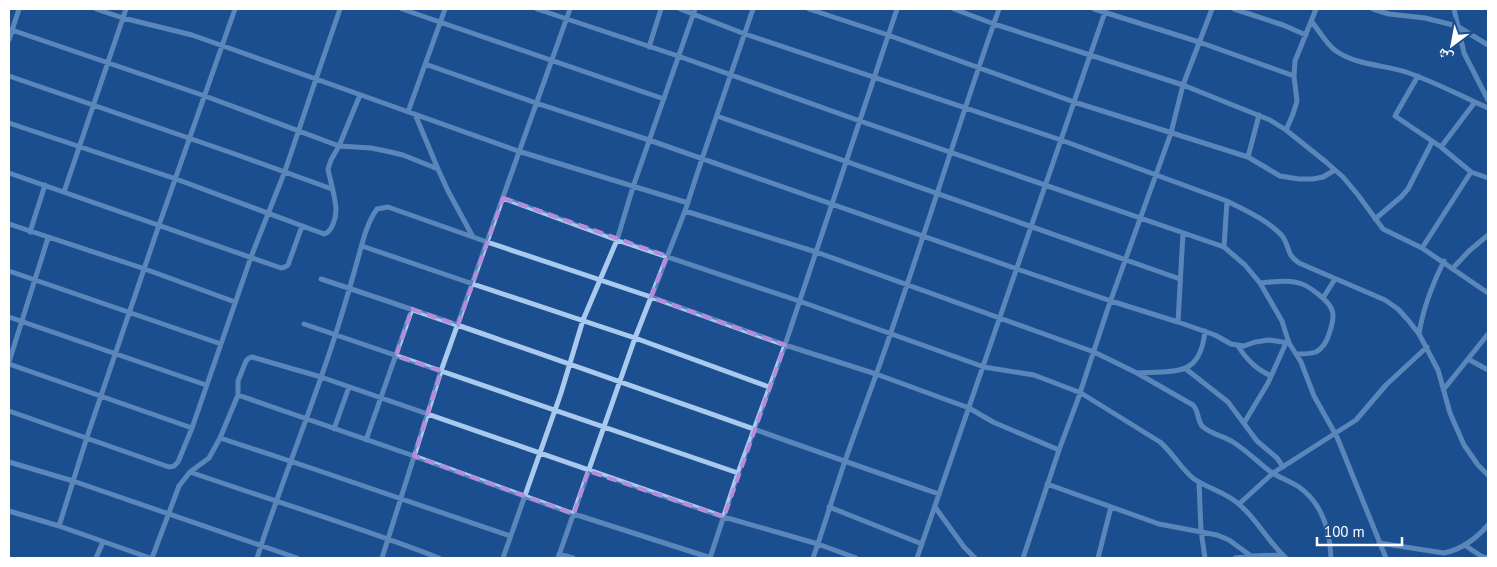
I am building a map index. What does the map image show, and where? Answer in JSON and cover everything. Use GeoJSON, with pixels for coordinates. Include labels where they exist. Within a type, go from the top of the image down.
{"type":"FeatureCollection","features":[{"type":"Feature","properties":{"kind":"street"},"geometry":{"type":"LineString","coordinates":[[9,40],[10,29],[19,9]]}},
{"type":"Feature","properties":{"kind":"street"},"geometry":{"type":"LineString","coordinates":[[96,9],[123,18],[192,35],[518,151],[688,203]]}},
{"type":"Feature","properties":{"kind":"street"},"geometry":{"type":"LineString","coordinates":[[64,192],[126,9]]}},
{"type":"Feature","properties":{"kind":"street"},"geometry":{"type":"LineString","coordinates":[[59,526],[159,224],[235,9]]}},
{"type":"Feature","properties":{"kind":"street"},"geometry":{"type":"LineString","coordinates":[[9,411],[169,467],[174,466],[178,462],[192,428],[251,257],[285,171],[340,9]]}},
{"type":"Feature","properties":{"kind":"street"},"geometry":{"type":"LineString","coordinates":[[402,9],[664,99]]}},
{"type":"Feature","properties":{"kind":"street"},"geometry":{"type":"LineString","coordinates":[[408,112],[445,9]]}},
{"type":"Feature","properties":{"kind":"street"},"geometry":{"type":"LineString","coordinates":[[537,9],[678,56],[1224,247],[1245,265],[1260,283],[1282,321],[1287,343],[1302,362],[1314,396],[1334,434],[1386,558]]}},
{"type":"Feature","properties":{"kind":"street"},"geometry":{"type":"LineString","coordinates":[[382,558],[441,371],[570,9]]}},
{"type":"Feature","properties":{"kind":"street"},"geometry":{"type":"LineString","coordinates":[[649,47],[661,9]]}},
{"type":"Feature","properties":{"kind":"street"},"geometry":{"type":"LineString","coordinates":[[680,9],[694,11],[745,34],[1061,140],[1227,201],[1250,213],[1282,237],[1292,259],[1308,268],[1385,300],[1398,309],[1419,334],[1427,347],[1438,370],[1450,413],[1464,445],[1478,465],[1488,475]]}},
{"type":"Feature","properties":{"kind":"street"},"geometry":{"type":"LineString","coordinates":[[572,558],[558,556],[635,338],[688,203],[754,9]]}},
{"type":"Feature","properties":{"kind":"street"},"geometry":{"type":"LineString","coordinates":[[809,9],[888,35],[1074,102],[1248,158],[1271,172],[1288,178],[1313,179],[1323,177],[1335,170]]}},
{"type":"Feature","properties":{"kind":"street"},"geometry":{"type":"LineString","coordinates":[[238,395],[574,514],[710,558],[816,252],[897,9]]}},
{"type":"Feature","properties":{"kind":"street"},"geometry":{"type":"LineString","coordinates":[[954,9],[994,24],[1183,85],[1270,120],[1286,130],[1343,177],[1383,229],[1444,261],[1488,293]]}},
{"type":"Feature","properties":{"kind":"street"},"geometry":{"type":"LineString","coordinates":[[813,558],[844,462],[891,334],[999,9]]}},
{"type":"Feature","properties":{"kind":"street"},"geometry":{"type":"LineString","coordinates":[[1094,9],[1106,11],[1199,42],[1294,76]]}},
{"type":"Feature","properties":{"kind":"street"},"geometry":{"type":"LineString","coordinates":[[1022,558],[1171,133],[1183,85],[1212,9]]}},
{"type":"Feature","properties":{"kind":"street"},"geometry":{"type":"LineString","coordinates":[[1234,9],[1283,25],[1306,35]]}},
{"type":"Feature","properties":{"kind":"street"},"geometry":{"type":"LineString","coordinates":[[1286,130],[1296,101],[1295,61],[1316,9]]}},
{"type":"Feature","properties":{"kind":"street"},"geometry":{"type":"LineString","coordinates":[[1373,9],[1389,14],[1425,18],[1457,26],[1488,44]]}},
{"type":"Feature","properties":{"kind":"street"},"geometry":{"type":"LineString","coordinates":[[1454,9],[1467,61],[1488,100]]}},
{"type":"Feature","properties":{"kind":"street"},"geometry":{"type":"LineString","coordinates":[[502,558],[555,411],[583,320],[617,240],[633,187],[694,11]]}},
{"type":"Feature","properties":{"kind":"street"},"geometry":{"type":"LineString","coordinates":[[917,558],[1106,11]]}},
{"type":"Feature","properties":{"kind":"street"},"geometry":{"type":"LineString","coordinates":[[1312,21],[1335,51],[1359,61],[1418,76],[1488,108]]}},
{"type":"Feature","properties":{"kind":"street"},"geometry":{"type":"LineString","coordinates":[[10,29],[205,96],[339,146],[386,150],[438,170]]}},
{"type":"Feature","properties":{"kind":"street"},"geometry":{"type":"LineString","coordinates":[[425,64],[702,158],[1017,269],[1205,331],[1238,346],[1262,340],[1287,343]]}},
{"type":"Feature","properties":{"kind":"street"},"geometry":{"type":"LineString","coordinates":[[9,76],[285,171],[332,190]]}},
{"type":"Feature","properties":{"kind":"street"},"geometry":{"type":"LineString","coordinates":[[1418,76],[1395,116],[1441,147],[1471,172],[1488,178]]}},
{"type":"Feature","properties":{"kind":"street"},"geometry":{"type":"LineString","coordinates":[[9,123],[176,179],[324,234],[330,230],[336,211],[329,164],[339,146],[360,95]]}},
{"type":"Feature","properties":{"kind":"street"},"geometry":{"type":"LineString","coordinates":[[1441,147],[1475,102]]}},
{"type":"Feature","properties":{"kind":"street"},"geometry":{"type":"LineString","coordinates":[[415,114],[438,170],[473,237]]}},
{"type":"Feature","properties":{"kind":"street"},"geometry":{"type":"LineString","coordinates":[[1248,158],[1259,115]]}},
{"type":"Feature","properties":{"kind":"street"},"geometry":{"type":"LineString","coordinates":[[717,116],[1180,279]]}},
{"type":"Feature","properties":{"kind":"street"},"geometry":{"type":"LineString","coordinates":[[1375,219],[1408,189],[1432,142]]}},
{"type":"Feature","properties":{"kind":"street"},"geometry":{"type":"LineString","coordinates":[[1422,248],[1471,172]]}},
{"type":"Feature","properties":{"kind":"street"},"geometry":{"type":"LineString","coordinates":[[9,173],[281,268],[288,264],[302,226]]}},
{"type":"Feature","properties":{"kind":"street"},"geometry":{"type":"LineString","coordinates":[[30,232],[45,185]]}},
{"type":"Feature","properties":{"kind":"street"},"geometry":{"type":"LineString","coordinates":[[502,198],[617,240],[799,301],[984,367],[1034,375],[1080,392],[1160,442],[1186,472],[1199,482],[1239,504],[1250,514],[1284,557]]}},
{"type":"Feature","properties":{"kind":"street"},"geometry":{"type":"LineString","coordinates":[[1224,247],[1227,201]]}},
{"type":"Feature","properties":{"kind":"street"},"geometry":{"type":"LineString","coordinates":[[257,558],[275,502],[336,335],[373,215],[377,209],[388,207],[651,297],[784,345],[876,374],[968,408],[993,422],[1059,450]]}},
{"type":"Feature","properties":{"kind":"street"},"geometry":{"type":"LineString","coordinates":[[685,211],[816,252],[907,284],[1094,352],[1137,373],[1194,405],[1197,409],[1201,425],[1231,441],[1274,473],[1301,488],[1319,509],[1327,524],[1331,558]]}},
{"type":"Feature","properties":{"kind":"street"},"geometry":{"type":"LineString","coordinates":[[9,224],[144,269],[235,302]]}},
{"type":"Feature","properties":{"kind":"street"},"geometry":{"type":"LineString","coordinates":[[1178,322],[1183,233]]}},
{"type":"Feature","properties":{"kind":"street"},"geometry":{"type":"LineString","coordinates":[[1453,268],[1488,235]]}},
{"type":"Feature","properties":{"kind":"street"},"geometry":{"type":"LineString","coordinates":[[48,238],[9,363],[192,428]]}},
{"type":"Feature","properties":{"kind":"street"},"geometry":{"type":"LineString","coordinates":[[362,246],[635,338],[769,388]]}},
{"type":"Feature","properties":{"kind":"street"},"geometry":{"type":"LineString","coordinates":[[1419,334],[1421,319],[1432,284],[1444,261]]}},
{"type":"Feature","properties":{"kind":"street"},"geometry":{"type":"LineString","coordinates":[[9,271],[221,344]]}},
{"type":"Feature","properties":{"kind":"street"},"geometry":{"type":"LineString","coordinates":[[321,279],[620,381],[844,462],[939,494]]}},
{"type":"Feature","properties":{"kind":"street"},"geometry":{"type":"LineString","coordinates":[[1323,298],[1334,279]]}},
{"type":"Feature","properties":{"kind":"street"},"geometry":{"type":"LineString","coordinates":[[1260,283],[1300,283],[1323,298],[1334,312],[1334,322],[1323,347],[1310,353],[1296,354]]}},
{"type":"Feature","properties":{"kind":"street"},"geometry":{"type":"LineString","coordinates":[[366,440],[412,309]]}},
{"type":"Feature","properties":{"kind":"street"},"geometry":{"type":"LineString","coordinates":[[9,317],[206,385]]}},
{"type":"Feature","properties":{"kind":"street"},"geometry":{"type":"LineString","coordinates":[[304,324],[738,473]]}},
{"type":"Feature","properties":{"kind":"street"},"geometry":{"type":"LineString","coordinates":[[1137,373],[1186,369],[1194,363],[1203,349],[1205,331]]}},
{"type":"Feature","properties":{"kind":"street"},"geometry":{"type":"LineString","coordinates":[[1444,389],[1488,334]]}},
{"type":"Feature","properties":{"kind":"street"},"geometry":{"type":"LineString","coordinates":[[1244,423],[1271,376],[1287,343]]}},
{"type":"Feature","properties":{"kind":"street"},"geometry":{"type":"LineString","coordinates":[[1238,346],[1248,360],[1271,376]]}},
{"type":"Feature","properties":{"kind":"street"},"geometry":{"type":"LineString","coordinates":[[1239,504],[1274,473],[1362,415],[1386,385],[1427,347]]}},
{"type":"Feature","properties":{"kind":"street"},"geometry":{"type":"LineString","coordinates":[[9,511],[151,558],[180,486],[190,472],[208,459],[220,438],[238,395],[238,381],[246,361],[252,357],[321,377],[588,471],[724,517],[818,544],[856,558]]}},
{"type":"Feature","properties":{"kind":"street"},"geometry":{"type":"LineString","coordinates":[[1468,359],[1488,370]]}},
{"type":"Feature","properties":{"kind":"street"},"geometry":{"type":"LineString","coordinates":[[1186,369],[1223,397],[1257,441],[1277,458],[1283,467]]}},
{"type":"Feature","properties":{"kind":"street"},"geometry":{"type":"LineString","coordinates":[[334,429],[349,387]]}},
{"type":"Feature","properties":{"kind":"street"},"geometry":{"type":"LineString","coordinates":[[220,438],[510,536]]}},
{"type":"Feature","properties":{"kind":"street"},"geometry":{"type":"LineString","coordinates":[[9,462],[73,481],[297,558]]}},
{"type":"Feature","properties":{"kind":"street"},"geometry":{"type":"LineString","coordinates":[[190,472],[275,502],[388,538],[439,558]]}},
{"type":"Feature","properties":{"kind":"street"},"geometry":{"type":"LineString","coordinates":[[1199,482],[1201,531],[1205,558]]}},
{"type":"Feature","properties":{"kind":"street"},"geometry":{"type":"LineString","coordinates":[[1047,484],[1159,524],[1201,531],[1229,540],[1251,556]]}},
{"type":"Feature","properties":{"kind":"street"},"geometry":{"type":"LineString","coordinates":[[829,507],[922,544]]}},
{"type":"Feature","properties":{"kind":"street"},"geometry":{"type":"LineString","coordinates":[[935,507],[964,547],[975,558]]}},
{"type":"Feature","properties":{"kind":"street"},"geometry":{"type":"LineString","coordinates":[[1098,558],[1111,507]]}},
{"type":"Feature","properties":{"kind":"street"},"geometry":{"type":"LineString","coordinates":[[1380,543],[1444,553],[1466,546],[1488,525]]}},
{"type":"Feature","properties":{"kind":"street"},"geometry":{"type":"LineString","coordinates":[[96,558],[103,542]]}},
{"type":"Feature","properties":{"kind":"street"},"geometry":{"type":"LineString","coordinates":[[1466,546],[1487,558]]}},
{"type":"Feature","properties":{"kind":"street"},"geometry":{"type":"LineString","coordinates":[[1235,558],[1251,556],[1284,557]]}},
{"type":"Feature","properties":{"kind":"highlighted area"},"geometry":{"type":"Polygon","coordinates":[[[503,198],[667,256],[651,297],[785,345],[724,517],[588,471],[574,514],[414,456],[441,371],[396,356],[412,309],[458,325],[503,198]]]}}]}
